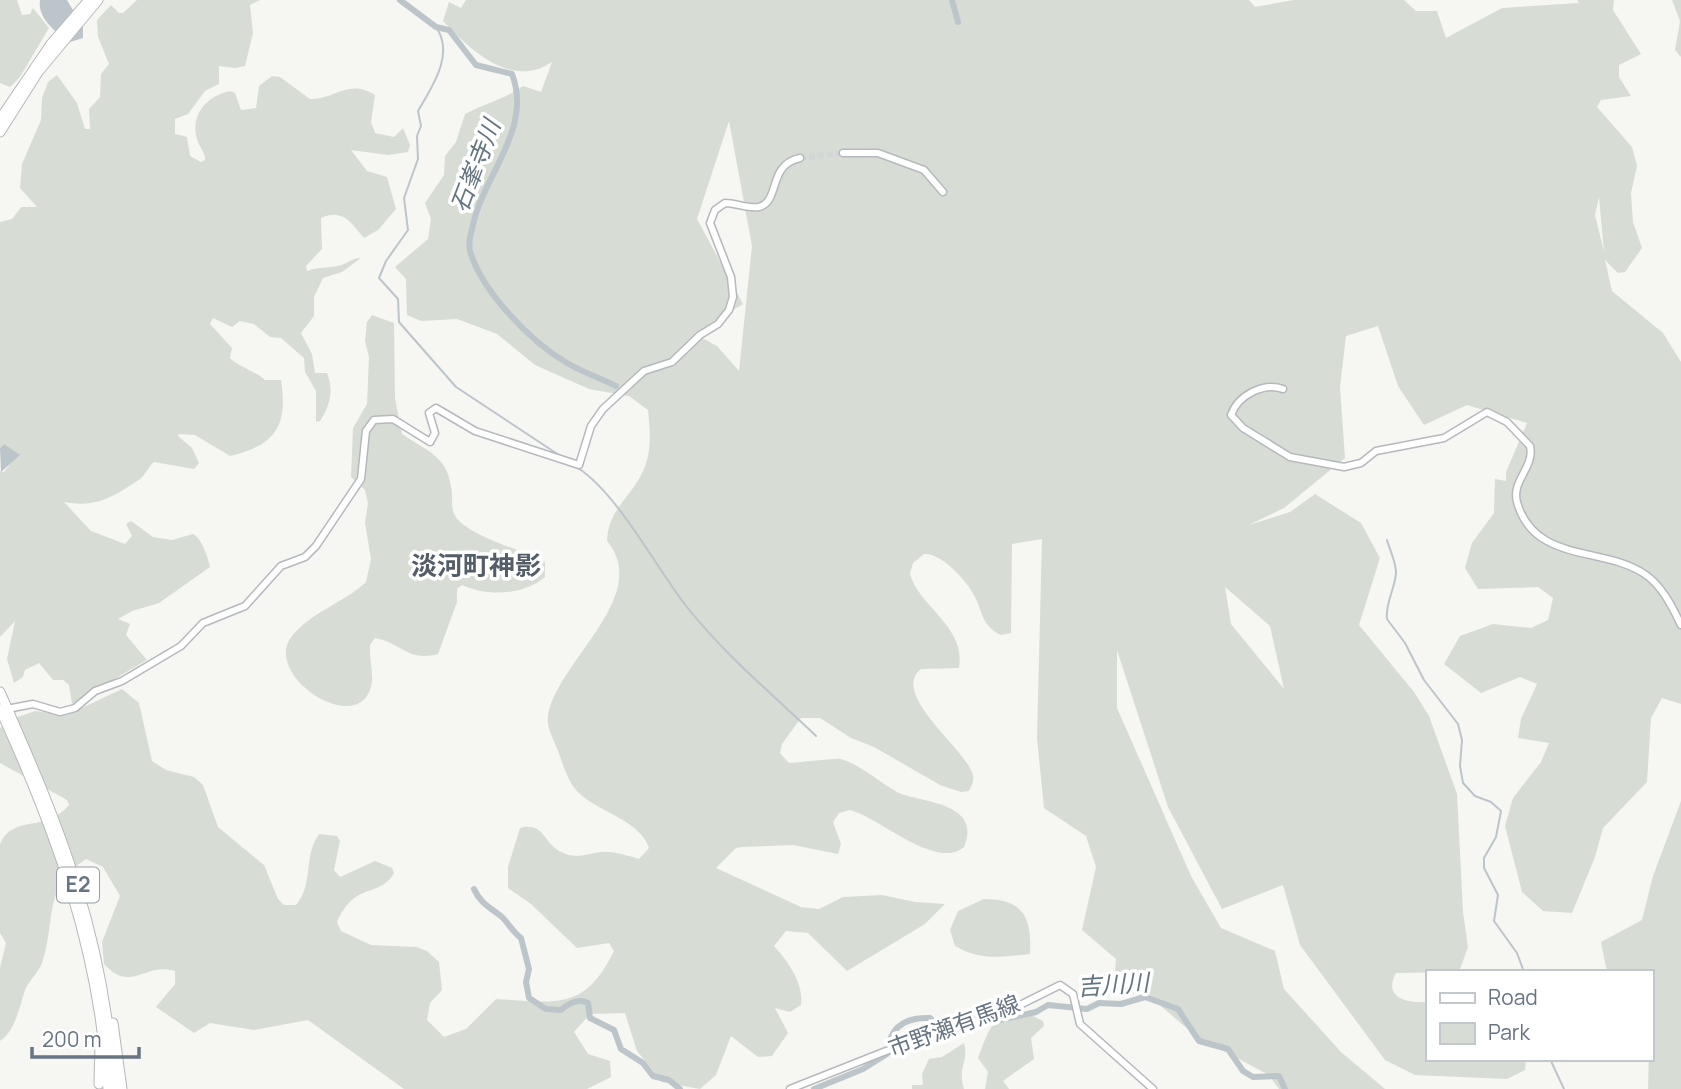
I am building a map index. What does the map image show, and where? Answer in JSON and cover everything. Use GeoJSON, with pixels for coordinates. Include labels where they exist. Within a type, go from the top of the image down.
{"type":"FeatureCollection","features":[{"type":"Feature","properties":{"kind":"highway"},"geometry":{"type":"LineString","coordinates":[[0,119],[87,5],[98,0]]}},
{"type":"Feature","properties":{"kind":"highway"},"geometry":{"type":"LineString","coordinates":[[0,132],[54,46]]}},
{"type":"Feature","properties":{"kind":"highway","name":"E2"},"geometry":{"type":"LineString","coordinates":[[0,692],[65,843],[95,947],[108,1023],[114,1089]]}},
{"type":"Feature","properties":{"kind":"highway","name":"E2"},"geometry":{"type":"LineString","coordinates":[[0,709],[58,845],[85,932],[96,986],[108,1089]]}},
{"type":"Feature","properties":{"kind":"highway"},"geometry":{"type":"LineString","coordinates":[[95,947],[116,1035],[122,1089]]}},
{"type":"Feature","properties":{"kind":"highway"},"geometry":{"type":"LineString","coordinates":[[96,986],[100,1034],[99,1084]]}},
{"type":"Feature","properties":{"kind":"street"},"geometry":{"type":"LineString","coordinates":[[843,153],[878,153],[924,170],[943,192]]}},
{"type":"Feature","properties":{"kind":"street"},"geometry":{"type":"LineString","coordinates":[[12,708],[33,704],[54,711],[70,710],[95,691],[122,681],[181,646],[203,623],[239,610],[281,566],[305,557],[316,545],[361,479],[366,431],[374,420],[393,419],[430,442],[435,433],[429,413],[436,408],[474,431],[579,465],[591,426],[603,409],[644,371],[672,362],[700,335],[718,324],[729,310],[733,288],[710,223],[715,210],[725,203],[753,207],[765,204],[770,200],[781,168],[790,160],[800,158]]}},
{"type":"Feature","properties":{"kind":"street"},"geometry":{"type":"LineString","coordinates":[[1283,389],[1274,386],[1256,390],[1239,402],[1231,415],[1243,428],[1290,457],[1330,466],[1354,466],[1376,451],[1444,439],[1487,412],[1500,418],[1517,429],[1530,446],[1530,461],[1519,481],[1516,497],[1522,516],[1533,530],[1563,550],[1621,563],[1643,573],[1663,593],[1681,625]]}},
{"type":"Feature","properties":{"kind":"street","name":"市野瀬有馬線"},"geometry":{"type":"LineString","coordinates":[[790,1089],[862,1060],[1014,1008],[1053,987],[1068,988],[1075,1001],[1080,1024],[1115,1058],[1153,1089]]}},
{"type":"Feature","properties":{"kind":"green space"},"geometry":{"type":"Polygon","coordinates":[[[0,0],[17,0],[22,15],[30,14],[33,8],[49,28],[20,77],[10,87],[0,83],[0,0]]]}},
{"type":"Feature","properties":{"kind":"green space"},"geometry":{"type":"Polygon","coordinates":[[[137,0],[260,0],[250,5],[253,33],[245,66],[219,66],[219,84],[205,91],[188,114],[175,119],[175,134],[187,137],[190,156],[201,162],[205,157],[195,131],[202,108],[214,97],[230,91],[235,93],[241,110],[256,108],[259,86],[272,76],[280,77],[310,99],[349,89],[365,90],[375,95],[371,122],[375,133],[394,137],[403,128],[410,145],[408,152],[388,155],[351,150],[367,171],[387,177],[396,209],[378,230],[364,238],[341,216],[329,215],[321,218],[322,249],[306,266],[307,271],[340,266],[361,258],[342,272],[323,278],[314,297],[314,316],[301,333],[312,354],[315,373],[327,373],[329,379],[330,398],[320,421],[316,422],[316,391],[305,372],[304,358],[281,338],[270,337],[254,324],[240,321],[232,327],[213,318],[210,324],[232,348],[230,358],[265,380],[281,380],[282,410],[275,431],[258,446],[230,456],[195,435],[179,434],[192,448],[199,463],[194,469],[154,462],[140,479],[104,500],[64,502],[91,531],[125,544],[132,536],[126,524],[131,521],[153,537],[172,540],[193,534],[202,544],[210,567],[159,603],[132,611],[118,619],[130,624],[126,635],[147,660],[72,704],[69,685],[63,680],[53,680],[39,663],[25,670],[23,677],[14,683],[7,659],[15,621],[0,637],[0,471],[4,472],[15,457],[4,444],[0,448],[0,222],[12,219],[21,207],[37,207],[20,188],[22,164],[41,120],[42,98],[48,82],[57,75],[77,103],[85,129],[90,129],[89,109],[100,97],[101,74],[109,64],[98,37],[97,20],[111,5],[119,13],[123,13],[137,0]]]}},
{"type":"Feature","properties":{"kind":"green space"},"geometry":{"type":"Polygon","coordinates":[[[466,0],[1249,0],[1255,7],[1294,0],[1404,0],[1416,11],[1437,11],[1446,38],[1502,8],[1579,3],[1577,0],[1614,0],[1613,10],[1641,54],[1619,65],[1619,77],[1631,96],[1601,100],[1597,107],[1632,147],[1637,166],[1631,193],[1633,222],[1642,248],[1625,272],[1618,273],[1605,260],[1612,291],[1663,333],[1681,362],[1681,704],[1662,698],[1651,718],[1647,782],[1603,828],[1595,857],[1572,913],[1543,911],[1522,892],[1505,826],[1513,798],[1541,762],[1549,743],[1518,738],[1521,719],[1537,684],[1520,677],[1481,693],[1444,664],[1460,636],[1493,624],[1531,628],[1548,620],[1553,598],[1538,587],[1478,589],[1465,568],[1472,543],[1494,513],[1495,479],[1506,481],[1506,472],[1527,423],[1467,405],[1424,425],[1398,386],[1378,326],[1346,336],[1340,387],[1345,458],[1284,508],[1249,525],[1290,512],[1315,494],[1361,523],[1380,558],[1359,625],[1414,692],[1429,716],[1457,794],[1463,912],[1468,947],[1460,970],[1396,973],[1392,989],[1400,998],[1426,1002],[1426,1061],[1526,1061],[1525,1070],[1507,1079],[1415,1075],[1385,1060],[1300,945],[1283,885],[1222,909],[1168,807],[1117,650],[1117,708],[1191,876],[1221,928],[1275,951],[1284,989],[1341,1052],[1385,1089],[1279,1089],[1269,1075],[1197,1037],[1155,1001],[1114,987],[1116,959],[1082,930],[1096,867],[1086,836],[1044,808],[1037,738],[1042,539],[1012,544],[1011,633],[1001,635],[988,625],[968,586],[947,564],[924,554],[913,563],[910,574],[915,586],[949,629],[956,640],[959,653],[959,668],[921,669],[914,680],[915,693],[933,722],[968,764],[973,775],[969,791],[961,792],[940,785],[874,747],[851,738],[820,718],[801,718],[782,744],[780,753],[789,763],[841,759],[863,769],[897,792],[946,806],[957,812],[965,821],[967,832],[964,847],[952,853],[923,848],[850,810],[839,813],[833,822],[841,844],[838,854],[793,845],[742,847],[736,848],[716,868],[801,907],[819,909],[843,897],[882,895],[915,902],[945,904],[925,924],[847,971],[808,933],[786,931],[774,946],[797,981],[801,1005],[790,1012],[775,1008],[788,1033],[772,1056],[758,1057],[731,1036],[716,1075],[700,1089],[662,1082],[637,1051],[625,1013],[590,1014],[574,1032],[588,1054],[610,1061],[611,1077],[587,1089],[404,1089],[308,1020],[254,1030],[210,1023],[194,1033],[156,1007],[175,984],[175,971],[155,970],[131,977],[114,973],[104,964],[102,942],[120,896],[103,867],[86,859],[72,870],[57,892],[41,964],[26,988],[13,1026],[0,1041],[0,968],[6,943],[0,933],[0,844],[13,829],[50,819],[69,805],[67,800],[0,763],[0,728],[12,719],[35,711],[67,715],[122,689],[139,703],[152,761],[166,770],[194,777],[203,785],[218,827],[264,865],[278,899],[284,905],[296,905],[302,897],[311,851],[319,834],[337,836],[340,841],[334,870],[340,877],[375,861],[392,868],[394,873],[388,881],[359,895],[344,909],[337,922],[341,931],[371,945],[416,947],[427,951],[439,962],[442,990],[430,1003],[427,1020],[444,1037],[466,1029],[496,999],[552,1001],[579,994],[603,971],[614,951],[609,943],[577,948],[531,904],[508,888],[508,867],[520,828],[538,830],[559,851],[570,855],[606,852],[639,859],[649,848],[644,838],[627,822],[594,804],[576,790],[551,734],[548,720],[555,695],[611,606],[618,584],[618,562],[607,541],[608,530],[647,462],[650,440],[648,410],[629,396],[589,389],[535,365],[497,334],[457,319],[421,321],[407,315],[406,279],[395,267],[428,239],[431,219],[425,203],[444,175],[445,156],[456,142],[465,114],[523,86],[541,92],[552,62],[524,71],[497,65],[473,49],[443,21],[449,2],[461,8],[466,0]],[[729,121],[697,219],[743,304],[695,334],[717,346],[739,371],[752,246],[729,121]],[[1599,197],[1595,215],[1604,252],[1599,197]],[[1225,587],[1231,624],[1284,689],[1270,626],[1225,587]]]}},
{"type":"Feature","properties":{"kind":"green space"},"geometry":{"type":"Polygon","coordinates":[[[1672,0],[1681,0],[1681,57],[1675,50],[1680,21],[1672,0]]]}},
{"type":"Feature","properties":{"kind":"green space"},"geometry":{"type":"Polygon","coordinates":[[[372,315],[394,323],[395,398],[402,434],[434,455],[445,468],[452,490],[454,514],[460,522],[482,536],[545,562],[545,577],[516,591],[483,591],[462,585],[457,589],[457,602],[438,654],[419,656],[375,638],[370,645],[372,682],[365,699],[351,706],[334,704],[301,684],[290,668],[286,652],[292,636],[299,628],[366,582],[371,559],[365,523],[368,503],[365,490],[351,477],[353,428],[367,404],[369,357],[365,341],[367,322],[372,315]]]}},
{"type":"Feature","properties":{"kind":"green space"},"geometry":{"type":"Polygon","coordinates":[[[1681,801],[1681,1089],[1648,1089],[1649,1061],[1653,1061],[1653,970],[1607,970],[1601,942],[1642,920],[1653,876],[1681,801]]]}},
{"type":"Feature","properties":{"kind":"green space"},"geometry":{"type":"Polygon","coordinates":[[[984,899],[1008,903],[1023,913],[1029,930],[1030,954],[982,956],[955,946],[950,930],[958,911],[984,899]]]}},
{"type":"Feature","properties":{"kind":"green space"},"geometry":{"type":"Polygon","coordinates":[[[1027,1013],[1043,1021],[1044,1026],[1031,1038],[1034,1059],[1003,1081],[1009,1089],[985,1089],[988,1072],[978,1058],[989,1031],[999,1020],[1027,1013]]]}},
{"type":"Feature","properties":{"kind":"green space"},"geometry":{"type":"Polygon","coordinates":[[[964,1043],[964,1089],[912,1089],[912,1085],[923,1085],[922,1074],[929,1059],[942,1057],[964,1043]]]}},
{"type":"Feature","properties":{"kind":"shaded area"},"geometry":{"type":"Polygon","coordinates":[[[40,0],[67,0],[83,27],[83,38],[70,42],[54,30],[41,13],[40,0]]]}},
{"type":"Feature","properties":{"kind":"shaded area"},"geometry":{"type":"Polygon","coordinates":[[[4,444],[20,455],[1,472],[0,448],[4,444]]]}},
{"type":"Feature","properties":{"kind":"waterway","name":"石峯寺川"},"geometry":{"type":"LineString","coordinates":[[400,0],[436,27],[449,30],[476,65],[512,74],[517,94],[516,114],[512,132],[472,228],[470,251],[476,267],[496,299],[538,342],[573,366],[616,386]]}},
{"type":"Feature","properties":{"kind":"waterway"},"geometry":{"type":"LineString","coordinates":[[952,0],[958,22]]}},
{"type":"Feature","properties":{"kind":"waterway"},"geometry":{"type":"LineString","coordinates":[[436,27],[441,37],[442,59],[435,81],[418,111],[421,126],[417,136],[418,159],[404,198],[408,230],[386,261],[379,278],[398,299],[399,322],[456,387],[559,455]]}},
{"type":"Feature","properties":{"kind":"waterway"},"geometry":{"type":"LineString","coordinates":[[578,468],[608,496],[701,624],[816,736]]}},
{"type":"Feature","properties":{"kind":"waterway"},"geometry":{"type":"LineString","coordinates":[[1387,540],[1396,573],[1387,607],[1387,619],[1405,643],[1424,680],[1458,724],[1462,740],[1460,766],[1463,783],[1475,796],[1491,802],[1501,811],[1496,837],[1484,858],[1484,868],[1498,895],[1494,921],[1517,953],[1523,970]]}},
{"type":"Feature","properties":{"kind":"waterway"},"geometry":{"type":"LineString","coordinates":[[474,889],[483,902],[502,917],[521,938],[529,969],[526,982],[529,998],[546,1009],[561,1010],[577,1001],[588,1003],[590,1018],[614,1030],[621,1049],[643,1063],[653,1076],[669,1080],[680,1089]]}},
{"type":"Feature","properties":{"kind":"waterway","name":"吉川川"},"geometry":{"type":"LineString","coordinates":[[950,1032],[961,1033],[978,1025],[1036,1012],[1048,1005],[1087,1009],[1099,1003],[1121,1004],[1145,997],[1178,1009],[1199,1041],[1228,1049],[1243,1071],[1253,1077],[1279,1076],[1285,1089]]}},
{"type":"Feature","properties":{"kind":"waterway","name":"吉川川"},"geometry":{"type":"LineString","coordinates":[[889,1044],[898,1027],[916,1019],[930,1018],[943,1029]]}},
{"type":"Feature","properties":{"kind":"waterway","name":"吉川川"},"geometry":{"type":"LineString","coordinates":[[814,1089],[863,1069],[887,1054]]}},
{"type":"Feature","properties":{"kind":"waterway"},"geometry":{"type":"LineString","coordinates":[[1551,1061],[1564,1089]]}},
{"type":"Feature","properties":{"kind":"tunnel"},"geometry":{"type":"LineString","coordinates":[[800,158],[843,153]]}},
{"type":"Feature","properties":{"kind":"district","name":"淡河町神影"},"geometry":{"type":"Point","coordinates":[476,566]}}]}
